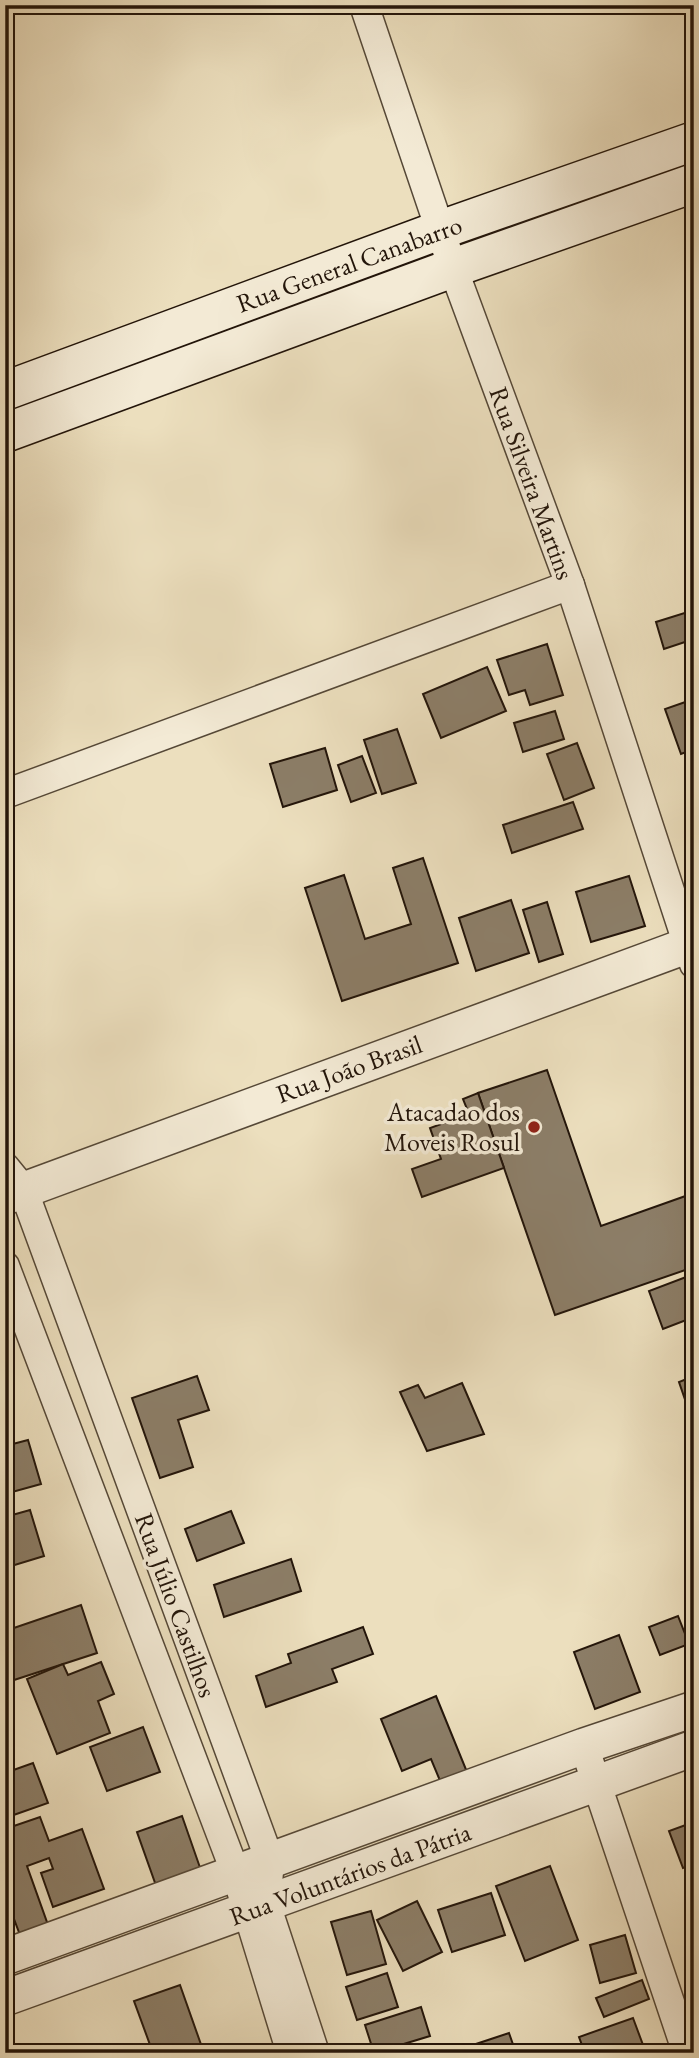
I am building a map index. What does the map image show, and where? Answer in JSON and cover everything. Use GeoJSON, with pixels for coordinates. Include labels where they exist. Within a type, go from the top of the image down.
{"type":"FeatureCollection","features":[{"type":"Feature","properties":{"kind":"main road","name":"Rua General Canabarro"},"geometry":{"type":"LineString","coordinates":[[5,391],[440,230],[686,144]]}},
{"type":"Feature","properties":{"kind":"main road"},"geometry":{"type":"LineString","coordinates":[[686,144],[692,184]]}},
{"type":"Feature","properties":{"kind":"main road","name":"Rua General Canabarro"},"geometry":{"type":"LineString","coordinates":[[9,421],[226,352],[692,184]]}},
{"type":"Feature","properties":{"kind":"main road"},"geometry":{"type":"LineString","coordinates":[[210,316],[226,352]]}},
{"type":"Feature","properties":{"kind":"street","name":"Rua Silveira Martins"},"geometry":{"type":"LineString","coordinates":[[364,5],[453,268],[570,585],[692,951]]}},
{"type":"Feature","properties":{"kind":"street"},"geometry":{"type":"LineString","coordinates":[[5,794],[570,585]]}},
{"type":"Feature","properties":{"kind":"street","name":"Rua João Brasil"},"geometry":{"type":"LineString","coordinates":[[11,1184],[692,951]]}},
{"type":"Feature","properties":{"kind":"street","name":"Rua Júlio Castilhos"},"geometry":{"type":"LineString","coordinates":[[11,1184],[270,1861],[257,1907],[290,2053]]}},
{"type":"Feature","properties":{"kind":"street","name":"Rua Júlio Castilhos"},"geometry":{"type":"LineString","coordinates":[[5,1266],[236,1874],[257,1907],[315,2053]]}},
{"type":"Feature","properties":{"kind":"street","name":"Rua Voluntários da Pátria"},"geometry":{"type":"LineString","coordinates":[[5,1957],[584,1746],[694,1709]]}},
{"type":"Feature","properties":{"kind":"street"},"geometry":{"type":"LineString","coordinates":[[584,1746],[687,2053]]}},
{"type":"Feature","properties":{"kind":"street","name":"Rua Voluntários da Pátria"},"geometry":{"type":"LineString","coordinates":[[5,1998],[694,1748]]}},
{"type":"Feature","properties":{"kind":"building"},"geometry":{"type":"Polygon","coordinates":[[[694,610],[694,639],[664,649],[656,622],[694,610]]]}},
{"type":"Feature","properties":{"kind":"building"},"geometry":{"type":"Polygon","coordinates":[[[547,644],[563,695],[530,705],[525,690],[509,695],[497,660],[547,644]]]}},
{"type":"Feature","properties":{"kind":"building"},"geometry":{"type":"Polygon","coordinates":[[[487,667],[506,711],[441,738],[423,694],[487,667]]]}},
{"type":"Feature","properties":{"kind":"building"},"geometry":{"type":"Polygon","coordinates":[[[694,699],[694,749],[681,754],[665,709],[694,699]]]}},
{"type":"Feature","properties":{"kind":"building"},"geometry":{"type":"Polygon","coordinates":[[[555,711],[564,739],[523,752],[514,723],[555,711]]]}},
{"type":"Feature","properties":{"kind":"building"},"geometry":{"type":"Polygon","coordinates":[[[397,729],[416,783],[382,794],[364,740],[397,729]]]}},
{"type":"Feature","properties":{"kind":"building"},"geometry":{"type":"Polygon","coordinates":[[[577,743],[594,788],[564,800],[547,754],[577,743]]]}},
{"type":"Feature","properties":{"kind":"building"},"geometry":{"type":"Polygon","coordinates":[[[325,748],[337,790],[283,807],[270,764],[325,748]]]}},
{"type":"Feature","properties":{"kind":"building"},"geometry":{"type":"Polygon","coordinates":[[[362,756],[376,793],[351,802],[338,765],[362,756]]]}},
{"type":"Feature","properties":{"kind":"building"},"geometry":{"type":"Polygon","coordinates":[[[573,802],[583,829],[512,853],[503,825],[573,802]]]}},
{"type":"Feature","properties":{"kind":"building"},"geometry":{"type":"Polygon","coordinates":[[[423,858],[458,963],[342,1001],[305,888],[344,875],[365,939],[411,924],[393,868],[423,858]]]}},
{"type":"Feature","properties":{"kind":"building"},"geometry":{"type":"Polygon","coordinates":[[[629,876],[645,926],[591,942],[576,892],[629,876]]]}},
{"type":"Feature","properties":{"kind":"building"},"geometry":{"type":"Polygon","coordinates":[[[511,900],[529,953],[476,971],[459,918],[511,900]]]}},
{"type":"Feature","properties":{"kind":"building"},"geometry":{"type":"Polygon","coordinates":[[[547,902],[563,954],[539,962],[523,910],[547,902]]]}},
{"type":"Feature","properties":{"kind":"building"},"geometry":{"type":"Polygon","coordinates":[[[547,1070],[601,1226],[694,1193],[694,1267],[555,1315],[478,1093],[547,1070]]]}},
{"type":"Feature","properties":{"kind":"building"},"geometry":{"type":"Polygon","coordinates":[[[478,1093],[504,1168],[422,1197],[412,1169],[441,1159],[430,1128],[469,1114],[463,1099],[478,1093]]]}},
{"type":"Feature","properties":{"kind":"building"},"geometry":{"type":"Polygon","coordinates":[[[694,1274],[694,1317],[663,1329],[649,1291],[694,1274]]]}},
{"type":"Feature","properties":{"kind":"building"},"geometry":{"type":"Polygon","coordinates":[[[197,1376],[209,1410],[178,1420],[193,1467],[160,1478],[132,1398],[197,1376]]]}},
{"type":"Feature","properties":{"kind":"building"},"geometry":{"type":"Polygon","coordinates":[[[694,1376],[694,1413],[690,1414],[679,1382],[694,1376]]]}},
{"type":"Feature","properties":{"kind":"building"},"geometry":{"type":"Polygon","coordinates":[[[462,1383],[484,1434],[427,1451],[400,1392],[418,1385],[425,1398],[462,1383]]]}},
{"type":"Feature","properties":{"kind":"building"},"geometry":{"type":"Polygon","coordinates":[[[28,1440],[41,1484],[5,1494],[5,1446],[28,1440]]]}},
{"type":"Feature","properties":{"kind":"building"},"geometry":{"type":"Polygon","coordinates":[[[30,1510],[44,1556],[5,1568],[5,1517],[30,1510]]]}},
{"type":"Feature","properties":{"kind":"building"},"geometry":{"type":"Polygon","coordinates":[[[231,1511],[244,1543],[197,1561],[185,1529],[231,1511]]]}},
{"type":"Feature","properties":{"kind":"building"},"geometry":{"type":"Polygon","coordinates":[[[291,1559],[301,1591],[224,1617],[214,1585],[291,1559]]]}},
{"type":"Feature","properties":{"kind":"building"},"geometry":{"type":"Polygon","coordinates":[[[81,1605],[97,1653],[8,1682],[5,1674],[5,1631],[81,1605]]]}},
{"type":"Feature","properties":{"kind":"building"},"geometry":{"type":"Polygon","coordinates":[[[678,1616],[689,1644],[660,1655],[649,1627],[678,1616]]]}},
{"type":"Feature","properties":{"kind":"building"},"geometry":{"type":"Polygon","coordinates":[[[363,1627],[373,1654],[332,1669],[337,1682],[266,1707],[256,1676],[291,1663],[288,1654],[363,1627]]]}},
{"type":"Feature","properties":{"kind":"building"},"geometry":{"type":"Polygon","coordinates":[[[619,1635],[640,1692],[595,1709],[574,1652],[619,1635]]]}},
{"type":"Feature","properties":{"kind":"building"},"geometry":{"type":"Polygon","coordinates":[[[101,1662],[114,1694],[98,1701],[110,1733],[57,1754],[27,1679],[63,1664],[68,1675],[101,1662]]]}},
{"type":"Feature","properties":{"kind":"building"},"geometry":{"type":"Polygon","coordinates":[[[436,1696],[467,1772],[441,1783],[431,1759],[402,1771],[381,1719],[436,1696]]]}},
{"type":"Feature","properties":{"kind":"building"},"geometry":{"type":"Polygon","coordinates":[[[143,1727],[160,1772],[107,1791],[90,1747],[143,1727]]]}},
{"type":"Feature","properties":{"kind":"building"},"geometry":{"type":"Polygon","coordinates":[[[33,1763],[48,1803],[5,1818],[5,1773],[33,1763]]]}},
{"type":"Feature","properties":{"kind":"building"},"geometry":{"type":"Polygon","coordinates":[[[182,1816],[204,1879],[159,1894],[137,1832],[182,1816]]]}},
{"type":"Feature","properties":{"kind":"building"},"geometry":{"type":"Polygon","coordinates":[[[40,1817],[49,1841],[82,1829],[104,1889],[53,1907],[41,1873],[53,1869],[49,1858],[27,1866],[48,1925],[20,1935],[5,1895],[5,1829],[40,1817]]]}},
{"type":"Feature","properties":{"kind":"building"},"geometry":{"type":"Polygon","coordinates":[[[694,1822],[694,1864],[683,1868],[669,1831],[694,1822]]]}},
{"type":"Feature","properties":{"kind":"building"},"geometry":{"type":"Polygon","coordinates":[[[550,1866],[578,1940],[525,1961],[496,1886],[550,1866]]]}},
{"type":"Feature","properties":{"kind":"building"},"geometry":{"type":"Polygon","coordinates":[[[491,1893],[505,1935],[452,1952],[438,1910],[491,1893]]]}},
{"type":"Feature","properties":{"kind":"building"},"geometry":{"type":"Polygon","coordinates":[[[417,1901],[442,1952],[403,1971],[377,1920],[417,1901]]]}},
{"type":"Feature","properties":{"kind":"building"},"geometry":{"type":"Polygon","coordinates":[[[371,1911],[386,1964],[347,1975],[331,1922],[371,1911]]]}},
{"type":"Feature","properties":{"kind":"building"},"geometry":{"type":"Polygon","coordinates":[[[625,1935],[636,1973],[600,1983],[590,1945],[625,1935]]]}},
{"type":"Feature","properties":{"kind":"building"},"geometry":{"type":"Polygon","coordinates":[[[387,1973],[398,2007],[357,2020],[346,1987],[387,1973]]]}},
{"type":"Feature","properties":{"kind":"building"},"geometry":{"type":"Polygon","coordinates":[[[642,1980],[649,1999],[604,2017],[596,1998],[642,1980]]]}},
{"type":"Feature","properties":{"kind":"building"},"geometry":{"type":"Polygon","coordinates":[[[180,1985],[204,2053],[153,2053],[134,2001],[180,1985]]]}},
{"type":"Feature","properties":{"kind":"building"},"geometry":{"type":"Polygon","coordinates":[[[421,2007],[430,2036],[374,2053],[365,2025],[421,2007]]]}},
{"type":"Feature","properties":{"kind":"building"},"geometry":{"type":"Polygon","coordinates":[[[633,2018],[646,2053],[585,2053],[579,2037],[633,2018]]]}},
{"type":"Feature","properties":{"kind":"building"},"geometry":{"type":"Polygon","coordinates":[[[509,2033],[516,2053],[469,2053],[467,2047],[509,2033]]]}},
{"type":"Feature","properties":{"kind":"place","name":"Atacadao dos Moveis Rosul"},"geometry":{"type":"Point","coordinates":[534,1127]}}]}
